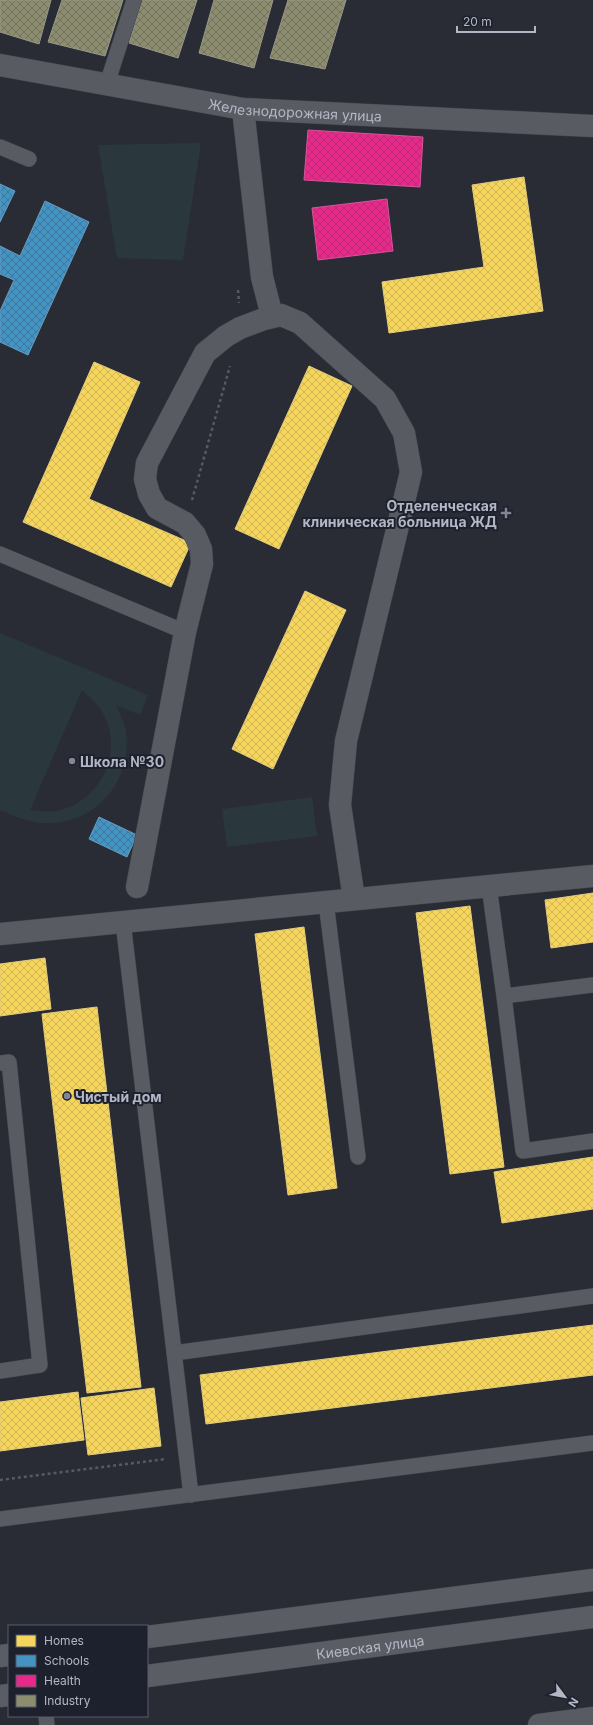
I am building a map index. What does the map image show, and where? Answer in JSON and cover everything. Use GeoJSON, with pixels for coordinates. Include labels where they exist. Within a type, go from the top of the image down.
{"type":"FeatureCollection","features":[{"type":"Feature","properties":{"kind":"main road"},"geometry":{"type":"LineString","coordinates":[[148,1637],[593,1580]]}},
{"type":"Feature","properties":{"kind":"main road","name":"Киевская улица"},"geometry":{"type":"LineString","coordinates":[[148,1676],[593,1617]]}},
{"type":"Feature","properties":{"kind":"street","name":"Железнодорожная улица"},"geometry":{"type":"LineString","coordinates":[[0,65],[243,109],[593,126]]}},
{"type":"Feature","properties":{"kind":"street"},"geometry":{"type":"LineString","coordinates":[[243,109],[262,277],[272,316]]}},
{"type":"Feature","properties":{"kind":"street"},"geometry":{"type":"LineString","coordinates":[[137,887],[185,632],[202,564],[201,549],[195,535],[185,523],[157,508],[149,494],[145,479],[147,463],[204,353],[226,336],[240,328],[272,316],[281,315],[300,323],[385,399],[404,433],[411,472],[346,741],[340,805],[354,899]]}},
{"type":"Feature","properties":{"kind":"street"},"geometry":{"type":"LineString","coordinates":[[0,934],[593,876]]}},
{"type":"Feature","properties":{"kind":"street"},"geometry":{"type":"LineString","coordinates":[[539,1725],[592,1720]]}},
{"type":"Feature","properties":{"kind":"lane"},"geometry":{"type":"LineString","coordinates":[[107,84],[134,0]]}},
{"type":"Feature","properties":{"kind":"lane"},"geometry":{"type":"LineString","coordinates":[[0,147],[29,159]]}},
{"type":"Feature","properties":{"kind":"lane"},"geometry":{"type":"LineString","coordinates":[[0,554],[185,632]]}},
{"type":"Feature","properties":{"kind":"lane"},"geometry":{"type":"LineString","coordinates":[[489,886],[523,1150],[593,1141]]}},
{"type":"Feature","properties":{"kind":"lane"},"geometry":{"type":"LineString","coordinates":[[326,902],[358,1157]]}},
{"type":"Feature","properties":{"kind":"lane"},"geometry":{"type":"LineString","coordinates":[[123,922],[191,1495]]}},
{"type":"Feature","properties":{"kind":"lane"},"geometry":{"type":"LineString","coordinates":[[504,996],[593,985]]}},
{"type":"Feature","properties":{"kind":"lane"},"geometry":{"type":"LineString","coordinates":[[0,1063],[9,1062],[40,1365],[0,1371]]}},
{"type":"Feature","properties":{"kind":"lane"},"geometry":{"type":"LineString","coordinates":[[174,1353],[593,1296]]}},
{"type":"Feature","properties":{"kind":"lane"},"geometry":{"type":"LineString","coordinates":[[0,1519],[593,1443]]}},
{"type":"Feature","properties":{"kind":"path"},"geometry":{"type":"LineString","coordinates":[[185,523],[240,328]]}},
{"type":"Feature","properties":{"kind":"path"},"geometry":{"type":"LineString","coordinates":[[0,1480],[186,1456]]}},
{"type":"Feature","properties":{"kind":"shaded area"},"geometry":{"type":"Polygon","coordinates":[[[201,143],[183,260],[117,258],[98,145],[201,143]]]}},
{"type":"Feature","properties":{"kind":"shaded area"},"geometry":{"type":"Polygon","coordinates":[[[0,633],[148,695],[140,715],[116,705],[126,731],[127,748],[124,764],[118,780],[110,793],[99,805],[86,814],[70,820],[53,823],[32,822],[0,810],[0,633]],[[82,690],[30,810],[46,812],[61,810],[75,804],[87,796],[105,773],[111,744],[109,730],[102,711],[82,690]]]}},
{"type":"Feature","properties":{"kind":"shaded area"},"geometry":{"type":"Polygon","coordinates":[[[312,797],[317,836],[227,847],[222,809],[312,797]]]}},
{"type":"Feature","properties":{"kind":"building: Homes"},"geometry":{"type":"Polygon","coordinates":[[[524,177],[543,311],[389,333],[382,282],[484,267],[472,185],[524,177]]]}},
{"type":"Feature","properties":{"kind":"building: Homes"},"geometry":{"type":"Polygon","coordinates":[[[94,362],[140,382],[89,499],[191,543],[171,587],[23,522],[94,362]]]}},
{"type":"Feature","properties":{"kind":"building: Homes"},"geometry":{"type":"Polygon","coordinates":[[[309,366],[352,386],[279,549],[235,529],[309,366]]]}},
{"type":"Feature","properties":{"kind":"building: Homes"},"geometry":{"type":"Polygon","coordinates":[[[305,591],[346,610],[273,769],[232,749],[305,591]]]}},
{"type":"Feature","properties":{"kind":"building: Homes"},"geometry":{"type":"Polygon","coordinates":[[[593,893],[593,942],[551,948],[545,900],[593,893]]]}},
{"type":"Feature","properties":{"kind":"building: Homes"},"geometry":{"type":"Polygon","coordinates":[[[470,906],[504,1167],[450,1174],[416,913],[470,906]]]}},
{"type":"Feature","properties":{"kind":"building: Homes"},"geometry":{"type":"Polygon","coordinates":[[[304,927],[337,1188],[288,1195],[255,934],[304,927]]]}},
{"type":"Feature","properties":{"kind":"building: Homes"},"geometry":{"type":"Polygon","coordinates":[[[45,958],[51,1009],[0,1016],[0,964],[45,958]]]}},
{"type":"Feature","properties":{"kind":"building: Homes"},"geometry":{"type":"Polygon","coordinates":[[[97,1007],[141,1387],[87,1393],[42,1014],[97,1007]]]}},
{"type":"Feature","properties":{"kind":"building: Homes"},"geometry":{"type":"Polygon","coordinates":[[[593,1157],[593,1209],[502,1223],[494,1172],[593,1157]]]}},
{"type":"Feature","properties":{"kind":"building: Homes"},"geometry":{"type":"Polygon","coordinates":[[[593,1325],[593,1375],[206,1424],[200,1375],[593,1325]]]}},
{"type":"Feature","properties":{"kind":"building: Homes"},"geometry":{"type":"Polygon","coordinates":[[[154,1388],[161,1446],[88,1455],[81,1398],[154,1388]]]}},
{"type":"Feature","properties":{"kind":"building: Homes"},"geometry":{"type":"Polygon","coordinates":[[[78,1392],[84,1440],[0,1451],[0,1402],[78,1392]]]}},
{"type":"Feature","properties":{"kind":"building: Schools"},"geometry":{"type":"Polygon","coordinates":[[[0,184],[15,191],[0,222],[0,184]]]}},
{"type":"Feature","properties":{"kind":"building: Schools"},"geometry":{"type":"Polygon","coordinates":[[[45,201],[89,222],[28,355],[0,342],[0,311],[14,280],[0,274],[0,246],[20,256],[45,201]]]}},
{"type":"Feature","properties":{"kind":"building: Schools"},"geometry":{"type":"Polygon","coordinates":[[[99,817],[137,835],[127,857],[89,839],[99,817]]]}},
{"type":"Feature","properties":{"kind":"building: Health"},"geometry":{"type":"Polygon","coordinates":[[[308,130],[423,137],[420,187],[304,180],[308,130]]]}},
{"type":"Feature","properties":{"kind":"building: Health"},"geometry":{"type":"Polygon","coordinates":[[[387,199],[393,251],[318,260],[312,208],[387,199]]]}},
{"type":"Feature","properties":{"kind":"building: Industry"},"geometry":{"type":"Polygon","coordinates":[[[0,0],[51,0],[39,44],[0,32],[0,0]]]}},
{"type":"Feature","properties":{"kind":"building: Industry"},"geometry":{"type":"Polygon","coordinates":[[[62,0],[123,0],[105,56],[48,42],[62,0]]]}},
{"type":"Feature","properties":{"kind":"building: Industry"},"geometry":{"type":"Polygon","coordinates":[[[142,0],[197,0],[178,58],[129,43],[142,0]]]}},
{"type":"Feature","properties":{"kind":"building: Industry"},"geometry":{"type":"Polygon","coordinates":[[[214,0],[273,0],[254,68],[199,53],[214,0]]]}},
{"type":"Feature","properties":{"kind":"building: Industry"},"geometry":{"type":"Polygon","coordinates":[[[288,0],[346,0],[325,69],[270,58],[288,0]]]}},
{"type":"Feature","properties":{"kind":"place","name":"Отделенческая клиническая больница ЖД"},"geometry":{"type":"Point","coordinates":[506,513]}},
{"type":"Feature","properties":{"kind":"place","name":"Школа №30"},"geometry":{"type":"Point","coordinates":[72,761]}},
{"type":"Feature","properties":{"kind":"place","name":"Чистый дом"},"geometry":{"type":"Point","coordinates":[67,1096]}}]}
